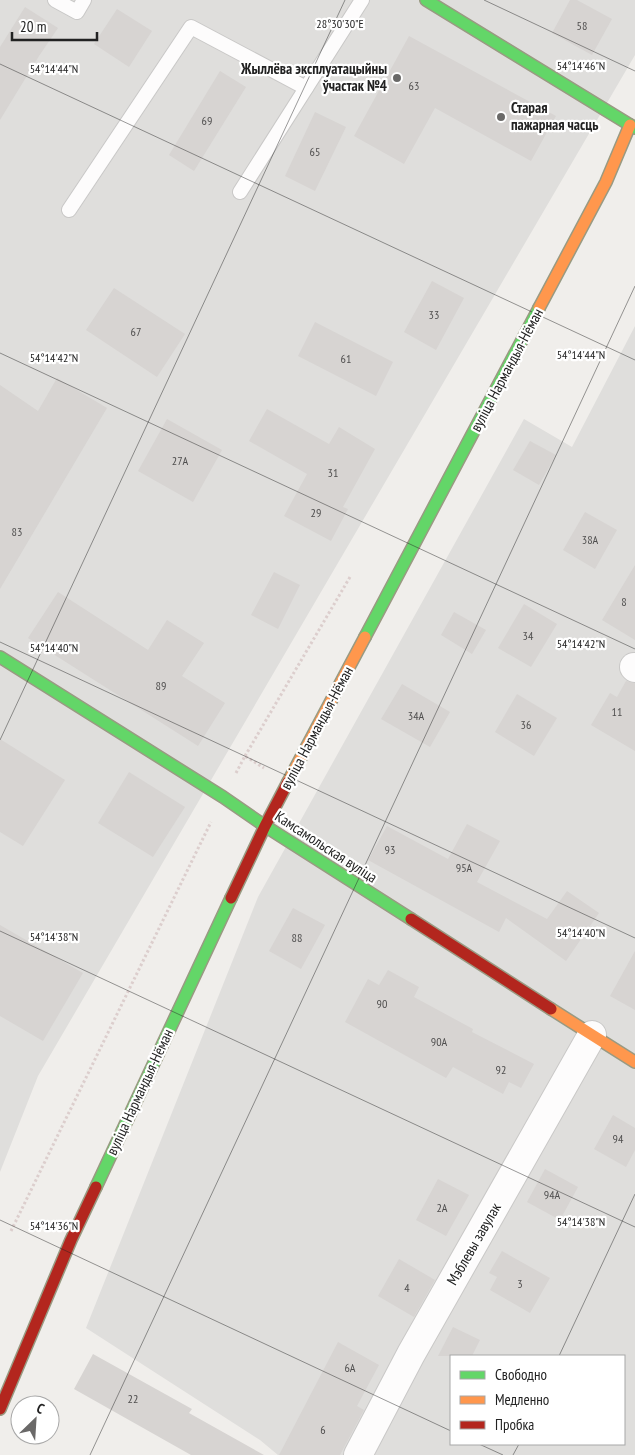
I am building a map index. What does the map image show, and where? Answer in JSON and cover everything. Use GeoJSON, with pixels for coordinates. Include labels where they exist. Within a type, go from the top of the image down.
{"type":"FeatureCollection","features":[{"type":"Feature","properties":{"kind":"street"},"geometry":{"type":"LineString","coordinates":[[426,0],[633,122]]}},
{"type":"Feature","properties":{"kind":"street","name":"вуліца Нармандыя-Нёман"},"geometry":{"type":"LineString","coordinates":[[0,1409],[71,1240],[265,826],[606,182],[633,122]]}},
{"type":"Feature","properties":{"kind":"street","name":"Камсамольская вуліца"},"geometry":{"type":"LineString","coordinates":[[0,657],[223,797],[265,826],[635,1062]]}},
{"type":"Feature","properties":{"kind":"street","name":"Мэблевы завулак"},"geometry":{"type":"LineString","coordinates":[[358,1455],[411,1354],[592,1035]]}},
{"type":"Feature","properties":{"kind":"lane"},"geometry":{"type":"LineString","coordinates":[[55,0],[77,12],[84,0]]}},
{"type":"Feature","properties":{"kind":"lane"},"geometry":{"type":"LineString","coordinates":[[240,192],[362,0]]}},
{"type":"Feature","properties":{"kind":"lane"},"geometry":{"type":"LineString","coordinates":[[69,210],[191,27],[306,88]]}},
{"type":"Feature","properties":{"kind":"path"},"geometry":{"type":"LineString","coordinates":[[234,776],[350,577]]}},
{"type":"Feature","properties":{"kind":"path"},"geometry":{"type":"LineString","coordinates":[[244,756],[269,771]]}},
{"type":"Feature","properties":{"kind":"path"},"geometry":{"type":"LineString","coordinates":[[11,1231],[211,822]]}},
{"type":"Feature","properties":{"kind":"shaded area"},"geometry":{"type":"Polygon","coordinates":[[[0,0],[635,0],[635,55],[38,1076],[0,1172],[0,0]]]}},
{"type":"Feature","properties":{"kind":"shaded area"},"geometry":{"type":"Polygon","coordinates":[[[635,326],[635,1455],[278,1455],[260,1440],[86,1328],[258,897],[524,419],[572,447],[635,326]]]}},
{"type":"Feature","properties":{"kind":"building"},"geometry":{"type":"Polygon","coordinates":[[[570,0],[577,0],[612,19],[592,55],[552,33],[570,0]]]}},
{"type":"Feature","properties":{"kind":"building"},"geometry":{"type":"Polygon","coordinates":[[[25,7],[58,28],[0,120],[0,47],[25,7]]]}},
{"type":"Feature","properties":{"kind":"building"},"geometry":{"type":"Polygon","coordinates":[[[117,9],[152,31],[129,67],[94,44],[117,9]]]}},
{"type":"Feature","properties":{"kind":"building"},"geometry":{"type":"Polygon","coordinates":[[[409,36],[556,116],[531,161],[435,108],[404,164],[354,136],[409,36]]]}},
{"type":"Feature","properties":{"kind":"building"},"geometry":{"type":"Polygon","coordinates":[[[220,71],[246,87],[194,171],[169,155],[220,71]]]}},
{"type":"Feature","properties":{"kind":"building"},"geometry":{"type":"Polygon","coordinates":[[[315,112],[346,127],[315,191],[285,176],[315,112]]]}},
{"type":"Feature","properties":{"kind":"building"},"geometry":{"type":"Polygon","coordinates":[[[432,281],[464,298],[436,350],[404,332],[432,281]]]}},
{"type":"Feature","properties":{"kind":"building"},"geometry":{"type":"Polygon","coordinates":[[[114,288],[185,334],[157,377],[86,330],[114,288]]]}},
{"type":"Feature","properties":{"kind":"building"},"geometry":{"type":"Polygon","coordinates":[[[315,322],[393,362],[376,396],[298,356],[315,322]]]}},
{"type":"Feature","properties":{"kind":"building"},"geometry":{"type":"Polygon","coordinates":[[[57,378],[107,408],[0,589],[0,385],[38,411],[57,378]]]}},
{"type":"Feature","properties":{"kind":"building"},"geometry":{"type":"Polygon","coordinates":[[[267,409],[329,444],[339,427],[375,449],[343,507],[348,509],[331,541],[284,516],[307,474],[249,441],[267,409]]]}},
{"type":"Feature","properties":{"kind":"building"},"geometry":{"type":"Polygon","coordinates":[[[167,419],[222,450],[193,502],[138,471],[167,419]]]}},
{"type":"Feature","properties":{"kind":"building"},"geometry":{"type":"Polygon","coordinates":[[[530,441],[556,455],[539,485],[513,470],[530,441]]]}},
{"type":"Feature","properties":{"kind":"building"},"geometry":{"type":"Polygon","coordinates":[[[585,512],[617,530],[595,569],[563,550],[585,512]]]}},
{"type":"Feature","properties":{"kind":"building"},"geometry":{"type":"Polygon","coordinates":[[[635,565],[635,640],[602,620],[635,565]]]}},
{"type":"Feature","properties":{"kind":"building"},"geometry":{"type":"Polygon","coordinates":[[[274,572],[300,585],[278,629],[251,615],[274,572]]]}},
{"type":"Feature","properties":{"kind":"building"},"geometry":{"type":"Polygon","coordinates":[[[58,592],[148,650],[167,620],[204,643],[182,676],[225,703],[198,746],[28,638],[58,592]]]}},
{"type":"Feature","properties":{"kind":"building"},"geometry":{"type":"Polygon","coordinates":[[[524,604],[557,624],[531,667],[498,648],[524,604]]]}},
{"type":"Feature","properties":{"kind":"building"},"geometry":{"type":"Polygon","coordinates":[[[454,612],[486,630],[472,654],[441,635],[454,612]]]}},
{"type":"Feature","properties":{"kind":"building"},"geometry":{"type":"Polygon","coordinates":[[[626,681],[635,683],[635,751],[591,725],[610,693],[617,697],[626,681]]]}},
{"type":"Feature","properties":{"kind":"building"},"geometry":{"type":"Polygon","coordinates":[[[402,684],[450,712],[430,747],[381,719],[402,684]]]}},
{"type":"Feature","properties":{"kind":"building"},"geometry":{"type":"Polygon","coordinates":[[[517,694],[557,718],[534,756],[495,732],[517,694]]]}},
{"type":"Feature","properties":{"kind":"building"},"geometry":{"type":"Polygon","coordinates":[[[0,739],[65,780],[23,846],[0,832],[0,739]]]}},
{"type":"Feature","properties":{"kind":"building"},"geometry":{"type":"Polygon","coordinates":[[[129,772],[185,807],[153,857],[98,823],[129,772]]]}},
{"type":"Feature","properties":{"kind":"building"},"geometry":{"type":"Polygon","coordinates":[[[467,824],[500,841],[477,882],[547,919],[567,891],[599,913],[566,961],[506,918],[499,932],[368,860],[387,826],[448,859],[467,824]]]}},
{"type":"Feature","properties":{"kind":"building"},"geometry":{"type":"Polygon","coordinates":[[[293,908],[325,925],[301,969],[269,951],[293,908]]]}},
{"type":"Feature","properties":{"kind":"building"},"geometry":{"type":"Polygon","coordinates":[[[0,925],[83,973],[43,1041],[0,1016],[0,925]]]}},
{"type":"Feature","properties":{"kind":"building"},"geometry":{"type":"Polygon","coordinates":[[[635,951],[635,1010],[610,996],[635,951]]]}},
{"type":"Feature","properties":{"kind":"building"},"geometry":{"type":"Polygon","coordinates":[[[388,970],[419,987],[414,997],[473,1029],[472,1032],[534,1064],[521,1088],[509,1082],[503,1094],[453,1067],[446,1078],[345,1022],[368,979],[379,985],[388,970]]]}},
{"type":"Feature","properties":{"kind":"building"},"geometry":{"type":"Polygon","coordinates":[[[613,1115],[635,1128],[635,1150],[626,1167],[594,1149],[613,1115]]]}},
{"type":"Feature","properties":{"kind":"building"},"geometry":{"type":"Polygon","coordinates":[[[545,1169],[578,1187],[560,1220],[527,1202],[545,1169]]]}},
{"type":"Feature","properties":{"kind":"building"},"geometry":{"type":"Polygon","coordinates":[[[438,1179],[469,1195],[446,1236],[416,1220],[438,1179]]]}},
{"type":"Feature","properties":{"kind":"building"},"geometry":{"type":"Polygon","coordinates":[[[502,1251],[550,1278],[530,1313],[490,1290],[497,1277],[489,1273],[502,1251]]]}},
{"type":"Feature","properties":{"kind":"building"},"geometry":{"type":"Polygon","coordinates":[[[399,1259],[435,1280],[414,1317],[378,1296],[399,1259]]]}},
{"type":"Feature","properties":{"kind":"building"},"geometry":{"type":"Polygon","coordinates":[[[453,1327],[480,1340],[472,1355],[438,1356],[453,1327]]]}},
{"type":"Feature","properties":{"kind":"building"},"geometry":{"type":"Polygon","coordinates":[[[338,1342],[379,1365],[357,1406],[364,1410],[340,1455],[279,1455],[338,1342]]]}},
{"type":"Feature","properties":{"kind":"building"},"geometry":{"type":"Polygon","coordinates":[[[93,1354],[192,1409],[189,1413],[264,1455],[191,1455],[74,1389],[93,1354]]]}},
{"type":"Feature","properties":{"kind":"traffic: fast"},"geometry":{"type":"LineString","coordinates":[[426,0],[635,128]]}},
{"type":"Feature","properties":{"kind":"traffic: fast"},"geometry":{"type":"LineString","coordinates":[[365,637],[539,308]]}},
{"type":"Feature","properties":{"kind":"traffic: fast"},"geometry":{"type":"LineString","coordinates":[[0,657],[223,797],[411,919]]}},
{"type":"Feature","properties":{"kind":"traffic: fast"},"geometry":{"type":"LineString","coordinates":[[96,1187],[231,898]]}},
{"type":"Feature","properties":{"kind":"traffic: slow"},"geometry":{"type":"LineString","coordinates":[[539,308],[606,182],[630,125]]}},
{"type":"Feature","properties":{"kind":"traffic: slow"},"geometry":{"type":"LineString","coordinates":[[288,782],[365,637]]}},
{"type":"Feature","properties":{"kind":"traffic: slow"},"geometry":{"type":"LineString","coordinates":[[551,1009],[635,1062]]}},
{"type":"Feature","properties":{"kind":"traffic: jam"},"geometry":{"type":"LineString","coordinates":[[231,898],[288,782]]}},
{"type":"Feature","properties":{"kind":"traffic: jam"},"geometry":{"type":"LineString","coordinates":[[411,919],[551,1009]]}},
{"type":"Feature","properties":{"kind":"traffic: jam"},"geometry":{"type":"LineString","coordinates":[[0,1409],[71,1240],[96,1187]]}},
{"type":"Feature","properties":{"kind":"place","name":"Жыллёва эксплуатацыйны ўчастак №4"},"geometry":{"type":"Point","coordinates":[397,78]}},
{"type":"Feature","properties":{"kind":"place","name":"Старая пажарная часць"},"geometry":{"type":"Point","coordinates":[501,117]}}]}
